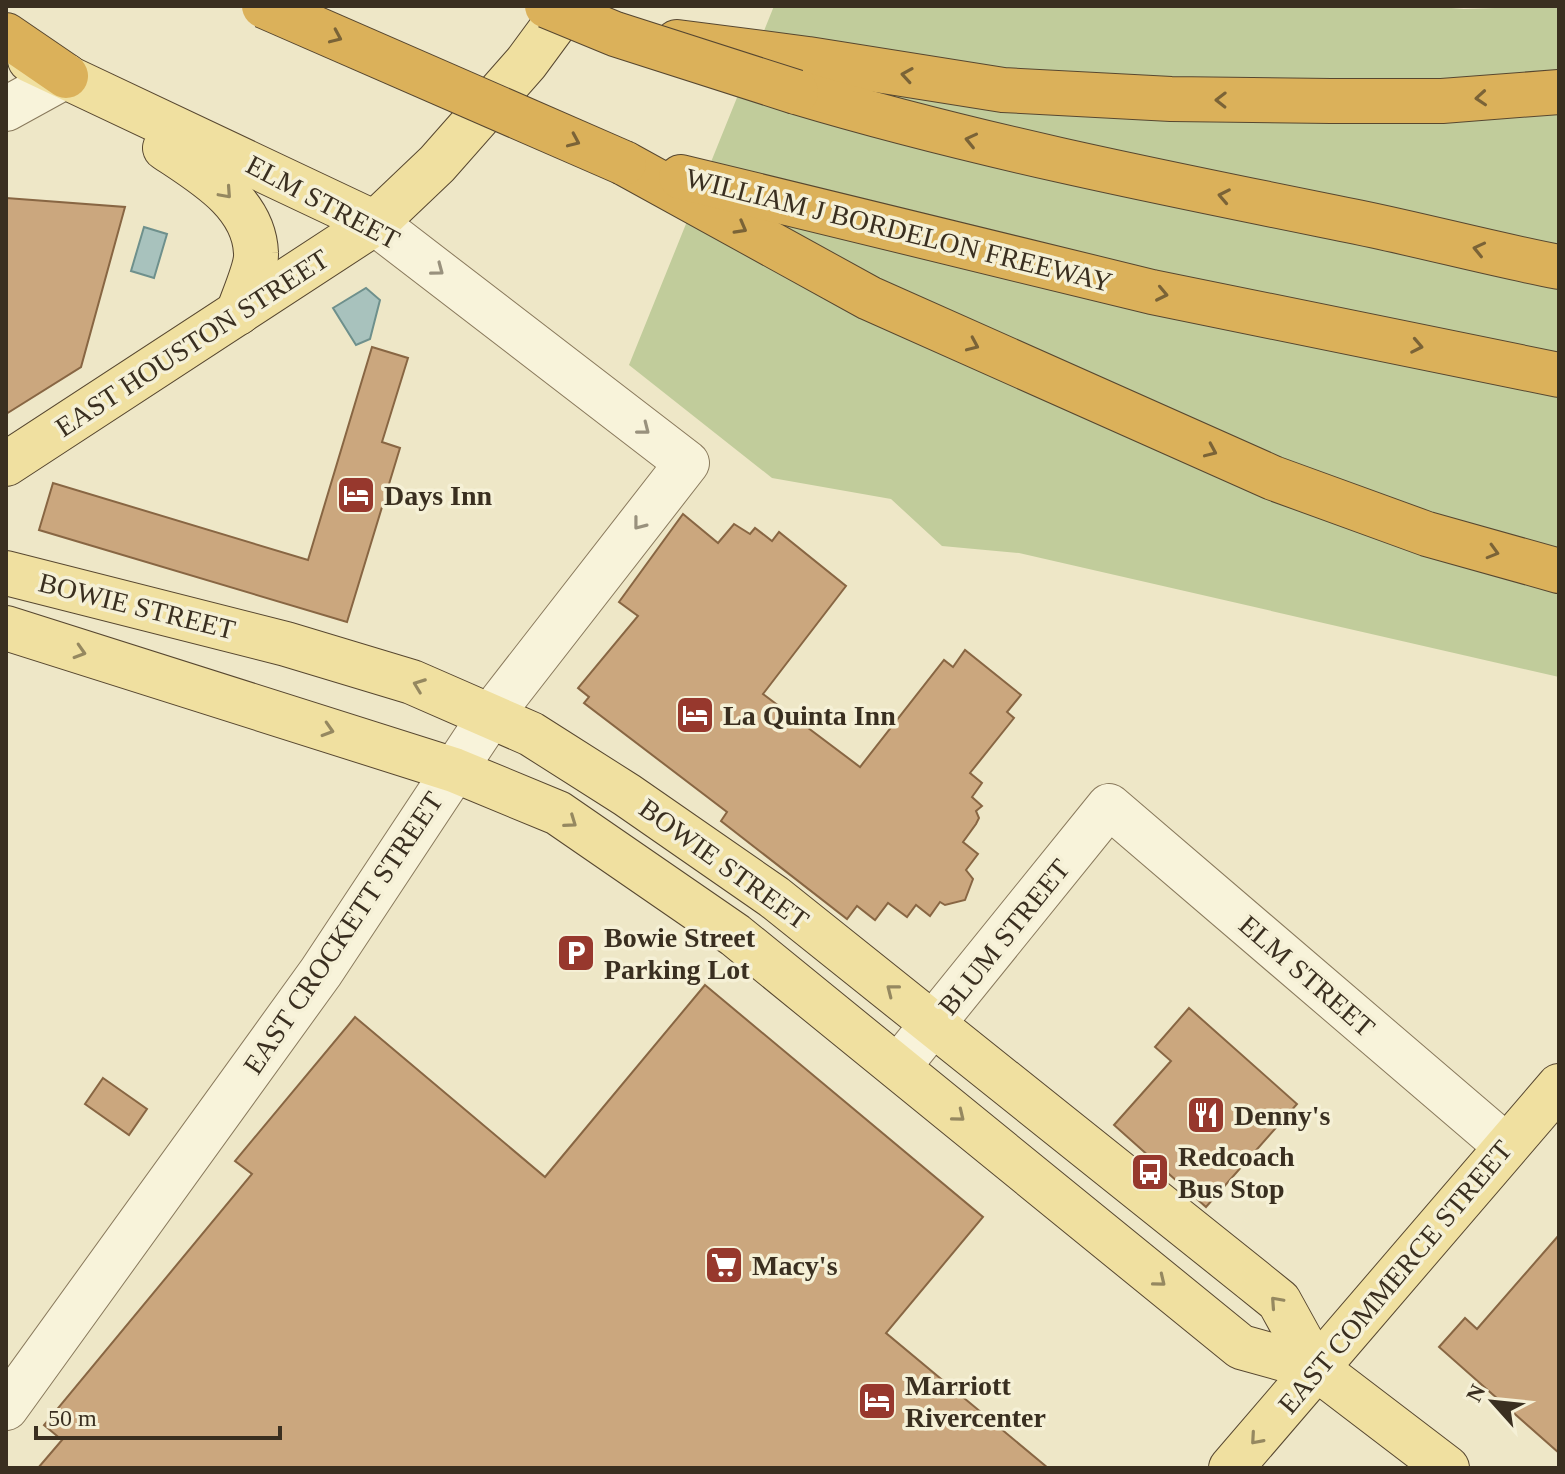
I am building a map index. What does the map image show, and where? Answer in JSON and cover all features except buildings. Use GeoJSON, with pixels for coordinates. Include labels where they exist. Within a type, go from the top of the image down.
{"type":"FeatureCollection","features":[{"type":"Feature","properties":{"kind":"highway","name":"WILLIAM J BORDELON FREEWAY"},"geometry":{"type":"LineString","coordinates":[[264,6],[624,163],[1152,292],[1559,375]]}},
{"type":"Feature","properties":{"kind":"highway"},"geometry":{"type":"LineString","coordinates":[[547,6],[615,34],[802,75],[1171,99],[1442,101],[1559,92]]}},
{"type":"Feature","properties":{"kind":"highway"},"geometry":{"type":"LineString","coordinates":[[6,35],[83,84]]}},
{"type":"Feature","properties":{"kind":"highway"},"geometry":{"type":"LineString","coordinates":[[802,75],[900,123],[1143,180],[1558,267]]}},
{"type":"Feature","properties":{"kind":"highway"},"geometry":{"type":"LineString","coordinates":[[624,163],[869,298],[1273,478],[1427,534],[1559,571]]}},
{"type":"Feature","properties":{"kind":"main road","name":"EAST HOUSTON STREET"},"geometry":{"type":"LineString","coordinates":[[6,464],[375,223],[437,164],[506,86],[568,6]]}},
{"type":"Feature","properties":{"kind":"main road","name":"ELM STREET"},"geometry":{"type":"LineString","coordinates":[[6,49],[375,223]]}},
{"type":"Feature","properties":{"kind":"main road"},"geometry":{"type":"LineString","coordinates":[[83,84],[153,140],[214,180],[246,216],[257,254],[238,313]]}},
{"type":"Feature","properties":{"kind":"main road","name":"BOWIE STREET"},"geometry":{"type":"LineString","coordinates":[[6,573],[286,644],[412,682],[531,734],[627,795],[774,897],[1279,1301],[1316,1368]]}},
{"type":"Feature","properties":{"kind":"main road","name":"BOWIE STREET"},"geometry":{"type":"LineString","coordinates":[[6,628],[454,770],[558,813],[735,935],[1241,1347],[1316,1368],[1447,1468]]}},
{"type":"Feature","properties":{"kind":"main road","name":"EAST COMMERCE STREET"},"geometry":{"type":"LineString","coordinates":[[1231,1468],[1559,1086]]}},
{"type":"Feature","properties":{"kind":"street"},"geometry":{"type":"LineString","coordinates":[[6,109],[83,84]]}},
{"type":"Feature","properties":{"kind":"street","name":"ELM STREET"},"geometry":{"type":"LineString","coordinates":[[375,223],[687,463]]}},
{"type":"Feature","properties":{"kind":"street","name":"EAST CROCKETT STREET"},"geometry":{"type":"LineString","coordinates":[[6,1408],[321,972],[491,715],[687,463]]}},
{"type":"Feature","properties":{"kind":"street","name":"ELM STREET"},"geometry":{"type":"LineString","coordinates":[[1109,806],[1506,1146]]}},
{"type":"Feature","properties":{"kind":"street","name":"BLUM STREET"},"geometry":{"type":"LineString","coordinates":[[898,1067],[1109,806]]}},
{"type":"Feature","properties":{"kind":"green space"},"geometry":{"type":"Polygon","coordinates":[[[774,6],[1426,6],[1464,9],[1559,6],[1559,677],[1019,553],[942,546],[891,499],[772,478],[629,365],[774,6]]]}},
{"type":"Feature","properties":{"kind":"water"},"geometry":{"type":"Polygon","coordinates":[[[144,227],[167,234],[154,278],[131,271],[144,227]]]}},
{"type":"Feature","properties":{"kind":"water"},"geometry":{"type":"Polygon","coordinates":[[[366,288],[380,300],[370,339],[356,345],[333,308],[366,288]]]}},
{"type":"Feature","properties":{"kind":"place","name":"Days Inn"},"geometry":{"type":"Point","coordinates":[356,495]}},
{"type":"Feature","properties":{"kind":"place","name":"La Quinta Inn"},"geometry":{"type":"Point","coordinates":[695,715]}},
{"type":"Feature","properties":{"kind":"place","name":"Bowie Street Parking Lot"},"geometry":{"type":"Point","coordinates":[576,953]}},
{"type":"Feature","properties":{"kind":"place","name":"Denny's"},"geometry":{"type":"Point","coordinates":[1206,1115]}},
{"type":"Feature","properties":{"kind":"place","name":"Redcoach Bus Stop"},"geometry":{"type":"Point","coordinates":[1150,1172]}},
{"type":"Feature","properties":{"kind":"place","name":"Macy's"},"geometry":{"type":"Point","coordinates":[724,1265]}},
{"type":"Feature","properties":{"kind":"place","name":"Marriott Rivercenter"},"geometry":{"type":"Point","coordinates":[877,1401]}}]}
